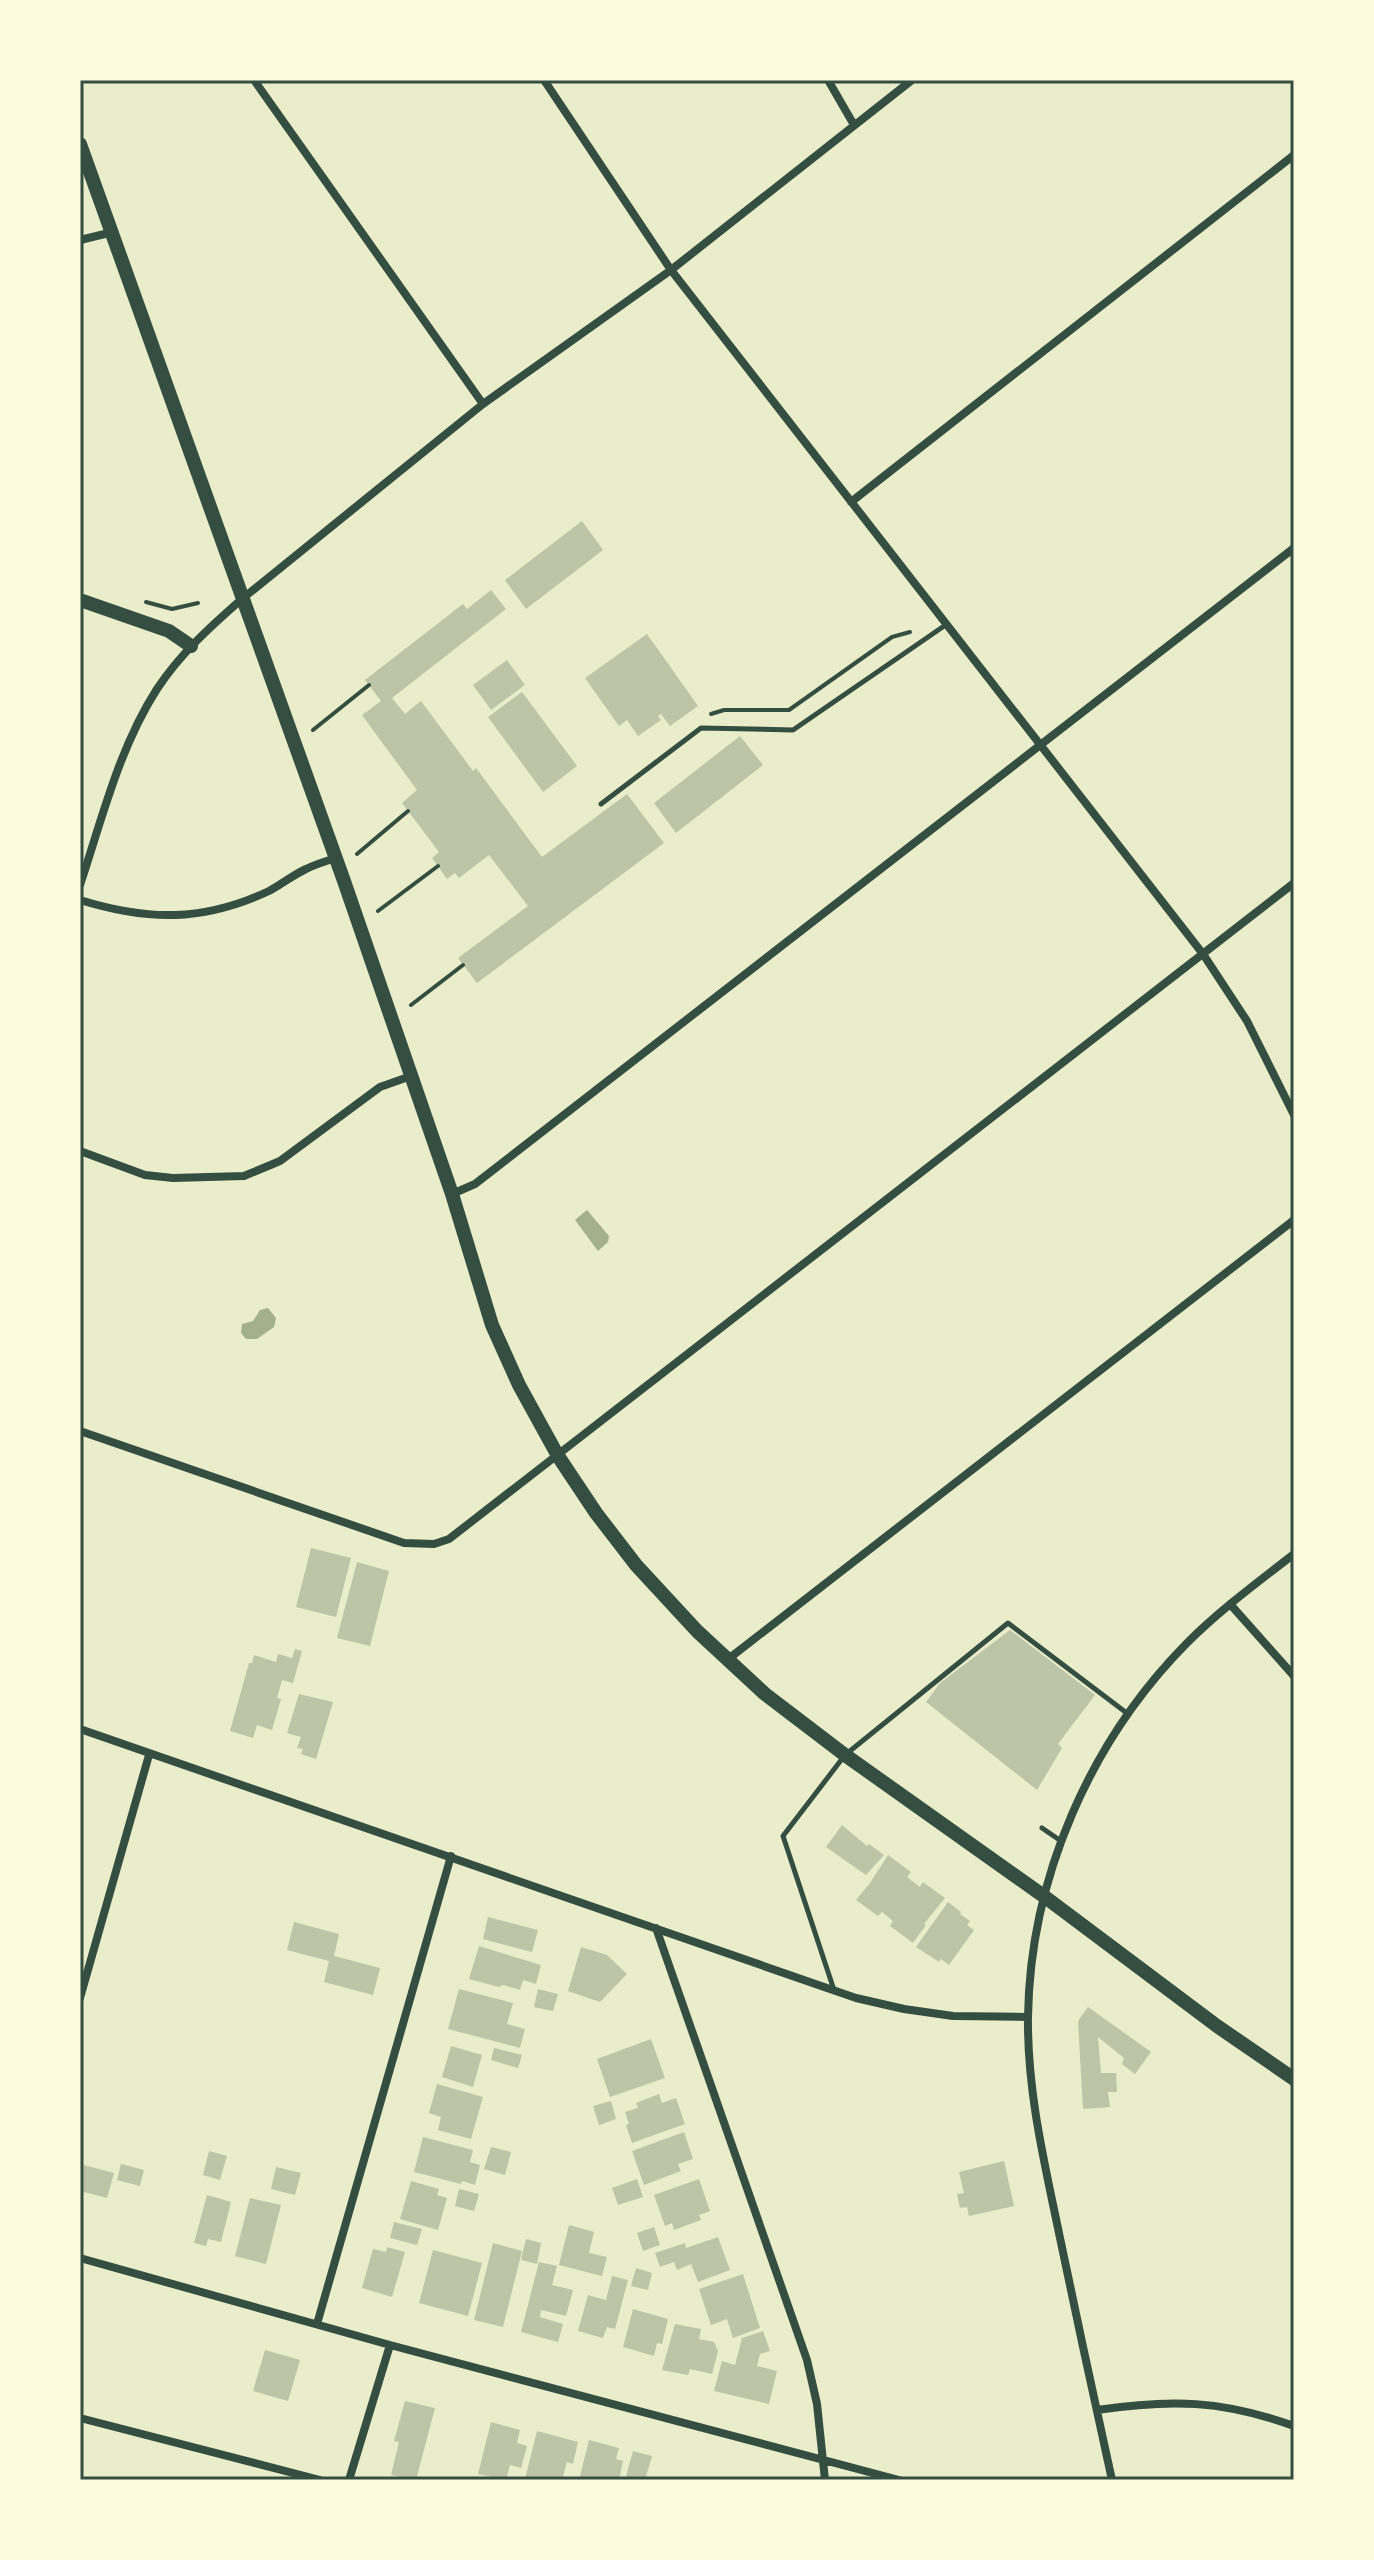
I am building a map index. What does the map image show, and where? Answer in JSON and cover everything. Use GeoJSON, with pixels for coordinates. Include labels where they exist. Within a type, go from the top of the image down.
{"type":"FeatureCollection","features":[{"type":"Feature","properties":{"kind":"street"},"geometry":{"type":"LineString","coordinates":[[254,80],[483,404]]}},
{"type":"Feature","properties":{"kind":"street"},"geometry":{"type":"LineString","coordinates":[[544,80],[671,270],[1203,954],[1247,1021],[1294,1115]]}},
{"type":"Feature","properties":{"kind":"street"},"geometry":{"type":"LineString","coordinates":[[828,80],[854,125]]}},
{"type":"Feature","properties":{"kind":"street"},"geometry":{"type":"LineString","coordinates":[[80,885],[124,754],[139,720],[158,688],[191,646],[242,599],[483,404],[671,270],[912,80]]}},
{"type":"Feature","properties":{"kind":"street"},"geometry":{"type":"LineString","coordinates":[[80,144],[336,858],[452,1194],[492,1325],[519,1385],[558,1456],[636,1565],[727,1660],[765,1694],[1217,2026],[1294,2079]]}},
{"type":"Feature","properties":{"kind":"street"},"geometry":{"type":"LineString","coordinates":[[851,502],[1294,155]]}},
{"type":"Feature","properties":{"kind":"street"},"geometry":{"type":"LineString","coordinates":[[80,240],[113,232]]}},
{"type":"Feature","properties":{"kind":"street"},"geometry":{"type":"LineString","coordinates":[[452,1194],[475,1184],[1294,548]]}},
{"type":"Feature","properties":{"kind":"street"},"geometry":{"type":"LineString","coordinates":[[80,600],[169,631],[191,646]]}},
{"type":"Feature","properties":{"kind":"street"},"geometry":{"type":"LineString","coordinates":[[80,900],[116,911],[147,915],[179,916],[211,911],[271,890],[307,868],[336,858]]}},
{"type":"Feature","properties":{"kind":"street"},"geometry":{"type":"LineString","coordinates":[[80,1431],[404,1543],[434,1544],[462,1531],[1294,883]]}},
{"type":"Feature","properties":{"kind":"street"},"geometry":{"type":"LineString","coordinates":[[80,1151],[145,1175],[173,1178],[244,1176],[280,1161],[380,1087],[411,1076]]}},
{"type":"Feature","properties":{"kind":"street"},"geometry":{"type":"LineString","coordinates":[[727,1660],[1294,1220]]}},
{"type":"Feature","properties":{"kind":"street"},"geometry":{"type":"LineString","coordinates":[[1112,2480],[1040,2144],[1030,2074],[1028,2017],[1032,1960],[1045,1897],[1071,1814],[1128,1714],[1149,1685],[1188,1642],[1230,1604],[1294,1554]]}},
{"type":"Feature","properties":{"kind":"street"},"geometry":{"type":"LineString","coordinates":[[1230,1604],[1294,1676]]}},
{"type":"Feature","properties":{"kind":"street"},"geometry":{"type":"LineString","coordinates":[[80,1729],[834,1991],[904,2009],[953,2016],[1028,2017]]}},
{"type":"Feature","properties":{"kind":"street"},"geometry":{"type":"LineString","coordinates":[[80,1998],[149,1755]]}},
{"type":"Feature","properties":{"kind":"street"},"geometry":{"type":"LineString","coordinates":[[317,2324],[451,1856]]}},
{"type":"Feature","properties":{"kind":"street"},"geometry":{"type":"LineString","coordinates":[[656,1928],[807,2360],[817,2404],[825,2480]]}},
{"type":"Feature","properties":{"kind":"street"},"geometry":{"type":"LineString","coordinates":[[80,2258],[390,2345],[899,2480]]}},
{"type":"Feature","properties":{"kind":"street"},"geometry":{"type":"LineString","coordinates":[[349,2480],[390,2345]]}},
{"type":"Feature","properties":{"kind":"street"},"geometry":{"type":"LineString","coordinates":[[1097,2410],[1172,2401],[1219,2404],[1294,2426]]}},
{"type":"Feature","properties":{"kind":"street"},"geometry":{"type":"LineString","coordinates":[[80,2418],[320,2480]]}},
{"type":"Feature","properties":{"kind":"lane"},"geometry":{"type":"LineString","coordinates":[[601,804],[701,728],[793,730],[947,624]]}},
{"type":"Feature","properties":{"kind":"lane"},"geometry":{"type":"LineString","coordinates":[[834,1991],[783,1836],[845,1755],[1008,1623],[1128,1714]]}},
{"type":"Feature","properties":{"kind":"lane"},"geometry":{"type":"LineString","coordinates":[[1042,1828],[1062,1842]]}},
{"type":"Feature","properties":{"kind":"path"},"geometry":{"type":"LineString","coordinates":[[134,598],[172,609],[198,603]]}},
{"type":"Feature","properties":{"kind":"path"},"geometry":{"type":"LineString","coordinates":[[709,714],[724,710],[789,710],[892,637],[919,630]]}},
{"type":"Feature","properties":{"kind":"path"},"geometry":{"type":"LineString","coordinates":[[313,730],[369,685]]}},
{"type":"Feature","properties":{"kind":"path"},"geometry":{"type":"LineString","coordinates":[[357,854],[408,811]]}},
{"type":"Feature","properties":{"kind":"path"},"geometry":{"type":"LineString","coordinates":[[378,911],[438,866]]}},
{"type":"Feature","properties":{"kind":"path"},"geometry":{"type":"LineString","coordinates":[[411,1005],[463,965]]}},
{"type":"Feature","properties":{"kind":"shaded area"},"geometry":{"type":"Polygon","coordinates":[[[587,1210],[609,1236],[608,1242],[598,1251],[575,1220],[587,1210]]]}},
{"type":"Feature","properties":{"kind":"shaded area"},"geometry":{"type":"Polygon","coordinates":[[[268,1308],[276,1318],[274,1327],[257,1339],[246,1339],[241,1333],[242,1324],[253,1321],[260,1310],[268,1308]]]}},
{"type":"Feature","properties":{"kind":"building"},"geometry":{"type":"Polygon","coordinates":[[[582,521],[603,550],[526,609],[505,580],[582,521]]]}},
{"type":"Feature","properties":{"kind":"building"},"geometry":{"type":"Polygon","coordinates":[[[491,590],[506,609],[392,698],[405,714],[421,701],[542,857],[627,794],[664,843],[477,983],[458,958],[528,906],[489,855],[459,878],[455,873],[447,879],[432,858],[439,852],[402,803],[417,790],[362,715],[381,701],[365,680],[463,604],[467,609],[491,590]]]}},
{"type":"Feature","properties":{"kind":"building"},"geometry":{"type":"Polygon","coordinates":[[[647,634],[698,706],[670,726],[661,714],[658,716],[661,720],[638,736],[627,720],[619,726],[585,678],[647,634]]]}},
{"type":"Feature","properties":{"kind":"building"},"geometry":{"type":"Polygon","coordinates":[[[507,660],[525,685],[491,710],[473,685],[507,660]]]}},
{"type":"Feature","properties":{"kind":"building"},"geometry":{"type":"Polygon","coordinates":[[[522,692],[577,766],[543,792],[488,717],[522,692]]]}},
{"type":"Feature","properties":{"kind":"building"},"geometry":{"type":"Polygon","coordinates":[[[740,736],[763,765],[676,833],[654,803],[740,736]]]}},
{"type":"Feature","properties":{"kind":"building"},"geometry":{"type":"Polygon","coordinates":[[[311,1548],[351,1558],[336,1617],[296,1607],[311,1548]]]}},
{"type":"Feature","properties":{"kind":"building"},"geometry":{"type":"Polygon","coordinates":[[[357,1562],[389,1571],[370,1646],[337,1638],[357,1562]]]}},
{"type":"Feature","properties":{"kind":"building"},"geometry":{"type":"Polygon","coordinates":[[[1010,1630],[1095,1695],[1058,1744],[1062,1748],[1037,1790],[926,1702],[940,1683],[1010,1630]]]}},
{"type":"Feature","properties":{"kind":"building"},"geometry":{"type":"Polygon","coordinates":[[[295,1649],[302,1651],[293,1683],[282,1680],[277,1698],[281,1699],[272,1730],[257,1725],[253,1738],[230,1731],[254,1655],[276,1662],[278,1654],[292,1658],[295,1649]]]}},
{"type":"Feature","properties":{"kind":"building"},"geometry":{"type":"Polygon","coordinates":[[[299,1694],[333,1702],[316,1759],[301,1754],[303,1749],[297,1748],[301,1737],[287,1733],[299,1694]]]}},
{"type":"Feature","properties":{"kind":"building"},"geometry":{"type":"Polygon","coordinates":[[[842,1825],[867,1846],[869,1844],[884,1855],[866,1875],[826,1847],[842,1825]]]}},
{"type":"Feature","properties":{"kind":"building"},"geometry":{"type":"Polygon","coordinates":[[[888,1855],[911,1872],[907,1877],[920,1887],[923,1882],[945,1898],[913,1943],[890,1926],[893,1921],[882,1912],[878,1916],[856,1900],[888,1855]]]}},
{"type":"Feature","properties":{"kind":"building"},"geometry":{"type":"Polygon","coordinates":[[[948,1902],[970,1921],[967,1925],[974,1930],[949,1965],[916,1947],[948,1902]]]}},
{"type":"Feature","properties":{"kind":"building"},"geometry":{"type":"Polygon","coordinates":[[[488,1917],[538,1930],[532,1952],[483,1939],[488,1917]]]}},
{"type":"Feature","properties":{"kind":"building"},"geometry":{"type":"Polygon","coordinates":[[[294,1922],[339,1934],[334,1956],[380,1968],[373,1995],[324,1982],[329,1961],[287,1950],[294,1922]]]}},
{"type":"Feature","properties":{"kind":"building"},"geometry":{"type":"Polygon","coordinates":[[[479,1946],[541,1965],[536,1984],[523,1980],[520,1990],[469,1979],[479,1946]]]}},
{"type":"Feature","properties":{"kind":"building"},"geometry":{"type":"Polygon","coordinates":[[[581,1947],[607,1955],[627,1974],[600,2002],[568,1991],[581,1947]]]}},
{"type":"Feature","properties":{"kind":"building"},"geometry":{"type":"Polygon","coordinates":[[[459,1989],[513,2003],[507,2024],[525,2029],[520,2048],[448,2029],[459,1989]]]}},
{"type":"Feature","properties":{"kind":"building"},"geometry":{"type":"Polygon","coordinates":[[[538,1989],[558,1994],[553,2011],[534,2007],[538,1989]]]}},
{"type":"Feature","properties":{"kind":"building"},"geometry":{"type":"Polygon","coordinates":[[[1088,2007],[1151,2052],[1135,2074],[1122,2064],[1124,2058],[1098,2037],[1101,2073],[1116,2073],[1117,2092],[1108,2092],[1110,2107],[1083,2109],[1078,2021],[1088,2007]]]}},
{"type":"Feature","properties":{"kind":"building"},"geometry":{"type":"Polygon","coordinates":[[[651,2039],[665,2078],[610,2097],[597,2059],[651,2039]]]}},
{"type":"Feature","properties":{"kind":"building"},"geometry":{"type":"Polygon","coordinates":[[[451,2046],[482,2055],[473,2087],[442,2077],[451,2046]]]}},
{"type":"Feature","properties":{"kind":"building"},"geometry":{"type":"Polygon","coordinates":[[[494,2048],[522,2055],[518,2068],[491,2060],[494,2048]]]}},
{"type":"Feature","properties":{"kind":"building"},"geometry":{"type":"Polygon","coordinates":[[[437,2084],[483,2097],[471,2139],[438,2130],[441,2117],[429,2113],[437,2084]]]}},
{"type":"Feature","properties":{"kind":"building"},"geometry":{"type":"Polygon","coordinates":[[[659,2094],[662,2103],[676,2098],[685,2124],[632,2143],[625,2112],[638,2108],[636,2103],[659,2094]]]}},
{"type":"Feature","properties":{"kind":"building"},"geometry":{"type":"Polygon","coordinates":[[[611,2101],[616,2119],[599,2125],[593,2106],[611,2101]]]}},
{"type":"Feature","properties":{"kind":"building"},"geometry":{"type":"Polygon","coordinates":[[[684,2132],[693,2159],[678,2164],[681,2171],[644,2185],[632,2151],[684,2132]]]}},
{"type":"Feature","properties":{"kind":"building"},"geometry":{"type":"Polygon","coordinates":[[[423,2137],[473,2150],[470,2162],[480,2165],[475,2185],[414,2172],[423,2137]]]}},
{"type":"Feature","properties":{"kind":"building"},"geometry":{"type":"Polygon","coordinates":[[[491,2147],[511,2152],[505,2175],[484,2169],[491,2147]]]}},
{"type":"Feature","properties":{"kind":"building"},"geometry":{"type":"Polygon","coordinates":[[[209,2151],[227,2156],[220,2180],[203,2175],[209,2151]]]}},
{"type":"Feature","properties":{"kind":"building"},"geometry":{"type":"Polygon","coordinates":[[[1004,2161],[1014,2206],[969,2216],[967,2207],[960,2208],[957,2194],[964,2193],[959,2172],[1004,2161]]]}},
{"type":"Feature","properties":{"kind":"building"},"geometry":{"type":"Polygon","coordinates":[[[80,2164],[114,2173],[107,2198],[80,2191],[80,2164]]]}},
{"type":"Feature","properties":{"kind":"building"},"geometry":{"type":"Polygon","coordinates":[[[121,2164],[144,2170],[140,2186],[117,2180],[121,2164]]]}},
{"type":"Feature","properties":{"kind":"building"},"geometry":{"type":"Polygon","coordinates":[[[276,2167],[301,2173],[295,2195],[271,2189],[276,2167]]]}},
{"type":"Feature","properties":{"kind":"building"},"geometry":{"type":"Polygon","coordinates":[[[637,2179],[643,2197],[618,2205],[612,2188],[637,2179]]]}},
{"type":"Feature","properties":{"kind":"building"},"geometry":{"type":"Polygon","coordinates":[[[699,2179],[710,2211],[699,2215],[701,2220],[674,2230],[672,2223],[665,2226],[654,2195],[699,2179]]]}},
{"type":"Feature","properties":{"kind":"building"},"geometry":{"type":"Polygon","coordinates":[[[411,2181],[439,2189],[437,2195],[447,2198],[438,2230],[400,2219],[411,2181]]]}},
{"type":"Feature","properties":{"kind":"building"},"geometry":{"type":"Polygon","coordinates":[[[459,2189],[479,2194],[474,2211],[455,2206],[459,2189]]]}},
{"type":"Feature","properties":{"kind":"building"},"geometry":{"type":"Polygon","coordinates":[[[207,2195],[231,2202],[221,2242],[208,2239],[206,2246],[194,2243],[207,2195]]]}},
{"type":"Feature","properties":{"kind":"building"},"geometry":{"type":"Polygon","coordinates":[[[250,2198],[281,2205],[266,2264],[235,2256],[250,2198]]]}},
{"type":"Feature","properties":{"kind":"building"},"geometry":{"type":"Polygon","coordinates":[[[394,2222],[422,2229],[417,2245],[390,2238],[394,2222]]]}},
{"type":"Feature","properties":{"kind":"building"},"geometry":{"type":"Polygon","coordinates":[[[569,2225],[594,2232],[589,2253],[607,2257],[602,2276],[559,2265],[569,2225]]]}},
{"type":"Feature","properties":{"kind":"building"},"geometry":{"type":"Polygon","coordinates":[[[654,2227],[660,2245],[643,2251],[637,2233],[654,2227]]]}},
{"type":"Feature","properties":{"kind":"building"},"geometry":{"type":"Polygon","coordinates":[[[718,2237],[730,2270],[698,2282],[691,2264],[677,2270],[674,2262],[660,2267],[655,2253],[685,2243],[686,2248],[718,2237]]]}},
{"type":"Feature","properties":{"kind":"building"},"geometry":{"type":"Polygon","coordinates":[[[526,2239],[541,2243],[537,2264],[521,2260],[526,2239]]]}},
{"type":"Feature","properties":{"kind":"building"},"geometry":{"type":"Polygon","coordinates":[[[493,2243],[522,2251],[503,2327],[474,2320],[493,2243]]]}},
{"type":"Feature","properties":{"kind":"building"},"geometry":{"type":"Polygon","coordinates":[[[387,2247],[405,2252],[392,2297],[362,2288],[373,2249],[386,2252],[387,2247]]]}},
{"type":"Feature","properties":{"kind":"building"},"geometry":{"type":"Polygon","coordinates":[[[433,2250],[482,2263],[468,2316],[419,2303],[433,2250]]]}},
{"type":"Feature","properties":{"kind":"building"},"geometry":{"type":"Polygon","coordinates":[[[539,2262],[557,2266],[552,2285],[573,2290],[566,2316],[541,2310],[540,2317],[563,2324],[558,2342],[521,2332],[539,2262]]]}},
{"type":"Feature","properties":{"kind":"building"},"geometry":{"type":"Polygon","coordinates":[[[636,2268],[652,2273],[648,2290],[631,2286],[636,2268]]]}},
{"type":"Feature","properties":{"kind":"building"},"geometry":{"type":"Polygon","coordinates":[[[743,2274],[760,2328],[733,2338],[727,2319],[711,2325],[699,2289],[743,2274]]]}},
{"type":"Feature","properties":{"kind":"building"},"geometry":{"type":"Polygon","coordinates":[[[612,2276],[628,2280],[615,2329],[607,2327],[603,2338],[578,2331],[588,2295],[606,2300],[612,2276]]]}},
{"type":"Feature","properties":{"kind":"building"},"geometry":{"type":"Polygon","coordinates":[[[633,2309],[668,2319],[662,2344],[657,2343],[654,2356],[623,2347],[633,2309]]]}},
{"type":"Feature","properties":{"kind":"building"},"geometry":{"type":"Polygon","coordinates":[[[675,2324],[701,2329],[699,2339],[714,2342],[718,2351],[712,2374],[690,2369],[688,2375],[662,2370],[675,2324]]]}},
{"type":"Feature","properties":{"kind":"building"},"geometry":{"type":"Polygon","coordinates":[[[763,2331],[770,2351],[760,2354],[757,2366],[777,2371],[769,2404],[714,2391],[722,2361],[735,2365],[742,2338],[763,2331]]]}},
{"type":"Feature","properties":{"kind":"building"},"geometry":{"type":"Polygon","coordinates":[[[265,2350],[300,2360],[288,2401],[253,2391],[265,2350]]]}},
{"type":"Feature","properties":{"kind":"building"},"geometry":{"type":"Polygon","coordinates":[[[405,2401],[435,2408],[416,2480],[391,2475],[399,2442],[394,2441],[405,2401]]]}},
{"type":"Feature","properties":{"kind":"building"},"geometry":{"type":"Polygon","coordinates":[[[491,2422],[520,2430],[517,2443],[527,2446],[521,2468],[510,2465],[506,2480],[478,2474],[491,2422]]]}},
{"type":"Feature","properties":{"kind":"building"},"geometry":{"type":"Polygon","coordinates":[[[537,2431],[578,2442],[573,2464],[567,2462],[562,2480],[525,2479],[537,2431]]]}},
{"type":"Feature","properties":{"kind":"building"},"geometry":{"type":"Polygon","coordinates":[[[589,2440],[619,2448],[616,2459],[623,2461],[619,2480],[579,2480],[589,2440]]]}},
{"type":"Feature","properties":{"kind":"building"},"geometry":{"type":"Polygon","coordinates":[[[633,2451],[652,2456],[645,2480],[625,2480],[633,2451]]]}}]}
